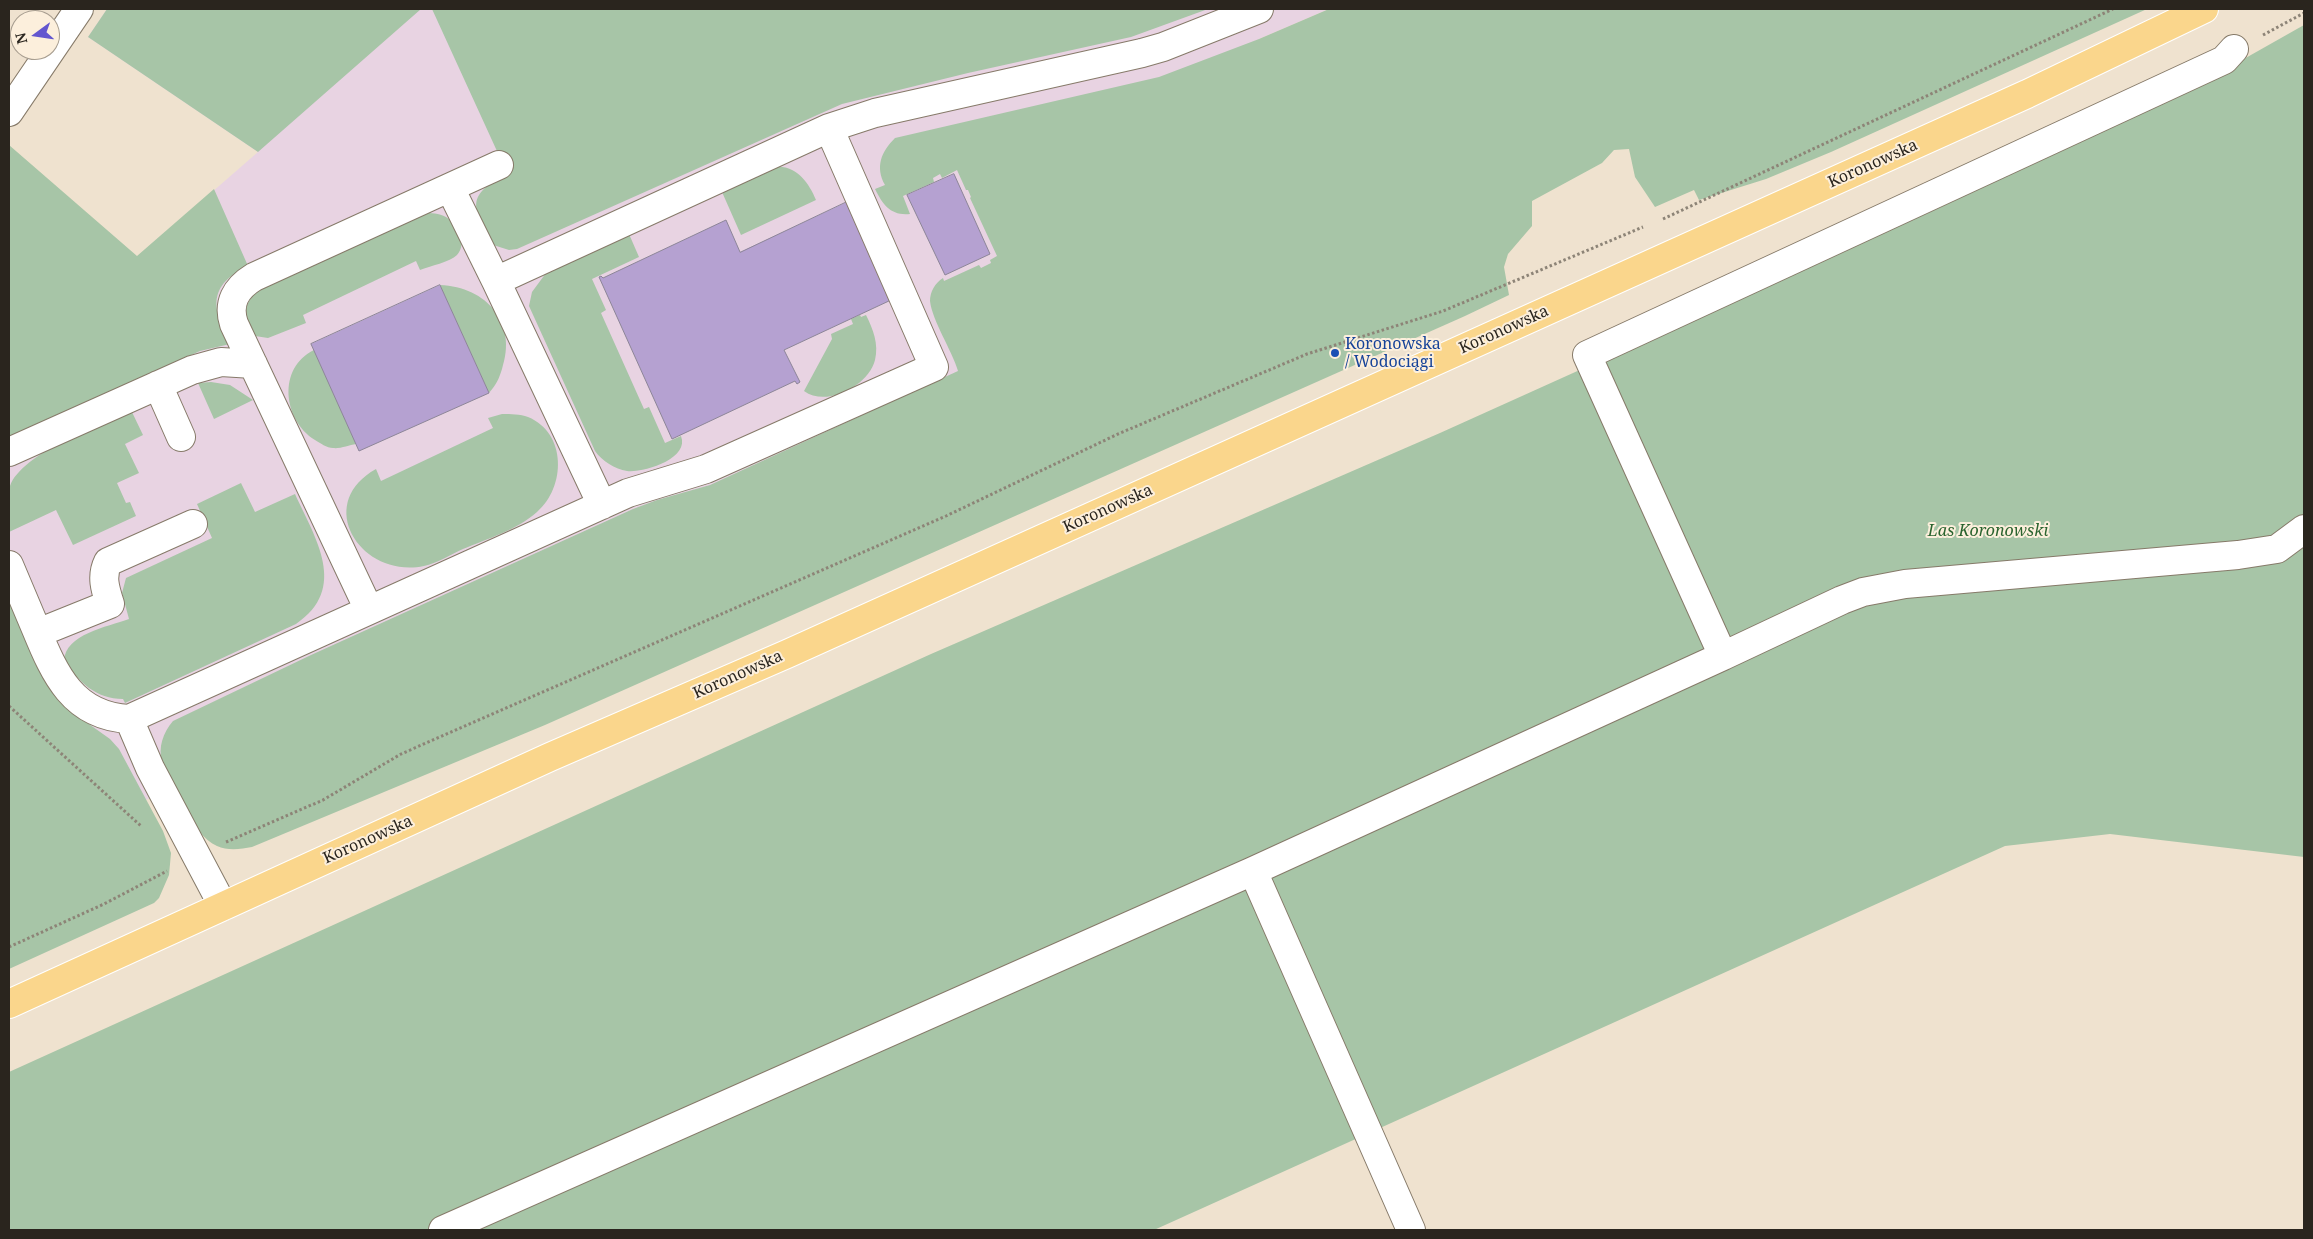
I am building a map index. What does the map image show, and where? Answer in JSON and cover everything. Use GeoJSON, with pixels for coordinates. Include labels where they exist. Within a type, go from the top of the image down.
{"type":"FeatureCollection","features":[{"type":"Feature","properties":{"kind":"main road","name":"Koronowska"},"geometry":{"type":"LineString","coordinates":[[9,1004],[2000,106],[2204,9]]}},
{"type":"Feature","properties":{"kind":"street"},"geometry":{"type":"LineString","coordinates":[[9,112],[79,9]]}},
{"type":"Feature","properties":{"kind":"street"},"geometry":{"type":"LineString","coordinates":[[496,281],[829,128],[875,113],[1127,57],[1163,47],[1259,9]]}},
{"type":"Feature","properties":{"kind":"street"},"geometry":{"type":"LineString","coordinates":[[1723,656],[1587,355],[2123,108],[2224,60],[2234,49]]}},
{"type":"Feature","properties":{"kind":"street"},"geometry":{"type":"LineString","coordinates":[[9,565],[52,666],[67,689],[88,708],[100,714],[114,719],[129,720],[636,490],[706,469],[934,367],[829,128]]}},
{"type":"Feature","properties":{"kind":"street"},"geometry":{"type":"LineString","coordinates":[[369,610],[252,364],[231,316],[231,305],[241,286],[254,277],[499,165]]}},
{"type":"Feature","properties":{"kind":"street"},"geometry":{"type":"LineString","coordinates":[[450,188],[461,207],[480,252],[496,281],[602,505]]}},
{"type":"Feature","properties":{"kind":"street"},"geometry":{"type":"LineString","coordinates":[[9,452],[158,385],[210,365],[221,362],[252,364]]}},
{"type":"Feature","properties":{"kind":"street"},"geometry":{"type":"LineString","coordinates":[[158,385],[181,437]]}},
{"type":"Feature","properties":{"kind":"street"},"geometry":{"type":"LineString","coordinates":[[38,633],[110,604],[104,582],[104,571],[108,562],[193,524]]}},
{"type":"Feature","properties":{"kind":"street"},"geometry":{"type":"LineString","coordinates":[[443,1230],[1253,871],[1842,600],[1880,588],[1905,584],[2238,555],[2277,548],[2304,529]]}},
{"type":"Feature","properties":{"kind":"street"},"geometry":{"type":"LineString","coordinates":[[129,720],[150,768],[223,906]]}},
{"type":"Feature","properties":{"kind":"street"},"geometry":{"type":"LineString","coordinates":[[1253,871],[1411,1230]]}},
{"type":"Feature","properties":{"kind":"path"},"geometry":{"type":"LineString","coordinates":[[1657,221],[2113,9]]}},
{"type":"Feature","properties":{"kind":"path"},"geometry":{"type":"LineString","coordinates":[[9,946],[104,904],[196,856],[322,800],[401,754],[946,516],[1118,434],[1307,354],[1443,312],[1648,225]]}},
{"type":"Feature","properties":{"kind":"path"},"geometry":{"type":"LineString","coordinates":[[9,706],[146,830]]}},
{"type":"Feature","properties":{"kind":"shaded area"},"geometry":{"type":"Polygon","coordinates":[[[107,9],[1329,9],[1259,39],[1001,363],[146,800],[138,806],[9,673],[9,369],[258,152],[88,37],[107,9]]]}},
{"type":"Feature","properties":{"kind":"green space"},"geometry":{"type":"Polygon","coordinates":[[[107,9],[421,9],[258,152],[88,37],[107,9]]]}},
{"type":"Feature","properties":{"kind":"green space"},"geometry":{"type":"Polygon","coordinates":[[[432,9],[1208,9],[1131,37],[968,73],[842,104],[517,249],[509,250],[490,244],[480,220],[476,203],[484,189],[507,173],[432,9]]]}},
{"type":"Feature","properties":{"kind":"green space"},"geometry":{"type":"Polygon","coordinates":[[[1329,9],[2147,9],[1831,152],[1766,179],[1699,200],[1694,190],[1655,207],[1635,177],[1629,149],[1614,150],[1602,163],[1532,201],[1532,226],[1508,254],[1504,267],[1509,295],[1465,316],[545,725],[252,847],[239,849],[221,848],[208,840],[192,821],[162,762],[162,740],[166,730],[173,721],[311,655],[633,509],[710,485],[958,371],[934,317],[930,301],[932,291],[935,285],[943,278],[944,281],[979,265],[981,268],[991,263],[990,260],[997,256],[968,190],[966,190],[957,170],[942,178],[940,174],[933,178],[934,182],[903,196],[910,214],[893,211],[881,200],[875,189],[885,185],[880,172],[881,160],[886,149],[895,138],[1159,77],[1259,39],[1329,9]]]}},
{"type":"Feature","properties":{"kind":"green space","name":"Las Koronowski"},"geometry":{"type":"Polygon","coordinates":[[[2304,25],[2304,857],[2110,834],[2005,846],[1154,1230],[9,1230],[9,1072],[931,654],[1440,433],[1941,207],[2212,77],[2304,25]]]}},
{"type":"Feature","properties":{"kind":"green space"},"geometry":{"type":"Polygon","coordinates":[[[9,145],[137,256],[214,189],[248,266],[225,282],[217,299],[219,319],[230,344],[200,351],[9,438],[9,145]]]}},
{"type":"Feature","properties":{"kind":"green space"},"geometry":{"type":"Polygon","coordinates":[[[776,167],[790,169],[801,176],[810,187],[816,200],[741,235],[722,192],[776,167]]]}},
{"type":"Feature","properties":{"kind":"green space"},"geometry":{"type":"Polygon","coordinates":[[[423,213],[443,216],[454,224],[461,240],[460,250],[457,255],[445,262],[420,270],[416,261],[303,315],[306,323],[268,338],[255,336],[246,323],[245,312],[257,288],[423,213]]]}},
{"type":"Feature","properties":{"kind":"green space"},"geometry":{"type":"Polygon","coordinates":[[[629,234],[639,257],[592,279],[606,310],[601,313],[644,409],[649,407],[665,443],[681,436],[682,444],[679,451],[672,458],[653,467],[634,471],[622,470],[613,466],[601,458],[595,451],[529,306],[532,292],[546,273],[629,234]]]}},
{"type":"Feature","properties":{"kind":"green space"},"geometry":{"type":"Polygon","coordinates":[[[440,285],[457,287],[484,300],[495,310],[502,323],[506,337],[506,352],[500,376],[489,393],[440,285]]]}},
{"type":"Feature","properties":{"kind":"green space"},"geometry":{"type":"Polygon","coordinates":[[[860,315],[861,317],[866,315],[875,337],[876,348],[875,360],[865,378],[846,391],[835,395],[813,396],[804,391],[832,339],[831,334],[853,324],[851,319],[860,315]]]}},
{"type":"Feature","properties":{"kind":"green space"},"geometry":{"type":"Polygon","coordinates":[[[314,350],[356,444],[336,448],[326,446],[304,431],[296,420],[289,394],[290,381],[294,369],[302,358],[314,350]]]}},
{"type":"Feature","properties":{"kind":"green space"},"geometry":{"type":"Polygon","coordinates":[[[211,382],[230,385],[253,400],[214,419],[198,383],[211,382]]]}},
{"type":"Feature","properties":{"kind":"green space"},"geometry":{"type":"Polygon","coordinates":[[[131,410],[143,435],[125,444],[139,473],[117,483],[126,503],[130,502],[136,516],[73,545],[56,510],[9,532],[7,503],[10,486],[17,474],[45,451],[131,410]]]}},
{"type":"Feature","properties":{"kind":"green space"},"geometry":{"type":"Polygon","coordinates":[[[502,414],[528,417],[541,425],[550,435],[556,447],[557,475],[553,489],[547,501],[537,512],[511,529],[424,566],[401,567],[381,561],[365,550],[353,536],[347,518],[348,501],[357,484],[376,469],[381,481],[493,428],[488,418],[502,414]]]}},
{"type":"Feature","properties":{"kind":"green space"},"geometry":{"type":"Polygon","coordinates":[[[241,483],[255,512],[295,494],[318,545],[323,562],[324,579],[321,595],[312,610],[296,624],[125,703],[123,699],[104,696],[89,688],[64,661],[66,652],[71,644],[89,633],[129,619],[122,593],[126,578],[212,538],[197,504],[241,483]]]}},
{"type":"Feature","properties":{"kind":"green space"},"geometry":{"type":"Polygon","coordinates":[[[9,598],[72,712],[110,739],[119,749],[163,831],[171,853],[169,875],[159,898],[154,903],[9,969],[9,598]]]}},
{"type":"Feature","properties":{"kind":"building"},"geometry":{"type":"Polygon","coordinates":[[[954,174],[990,254],[945,275],[907,195],[954,174]]]}},
{"type":"Feature","properties":{"kind":"building"},"geometry":{"type":"Polygon","coordinates":[[[847,202],[891,300],[784,350],[800,382],[797,384],[795,381],[672,439],[599,277],[603,278],[726,220],[740,252],[847,202]]]}},
{"type":"Feature","properties":{"kind":"building"},"geometry":{"type":"Polygon","coordinates":[[[440,285],[489,393],[359,451],[311,344],[440,285]]]}},
{"type":"Feature","properties":{"kind":"place","name":"Koronowska / Wodociągi"},"geometry":{"type":"Point","coordinates":[1335,353]}}]}
